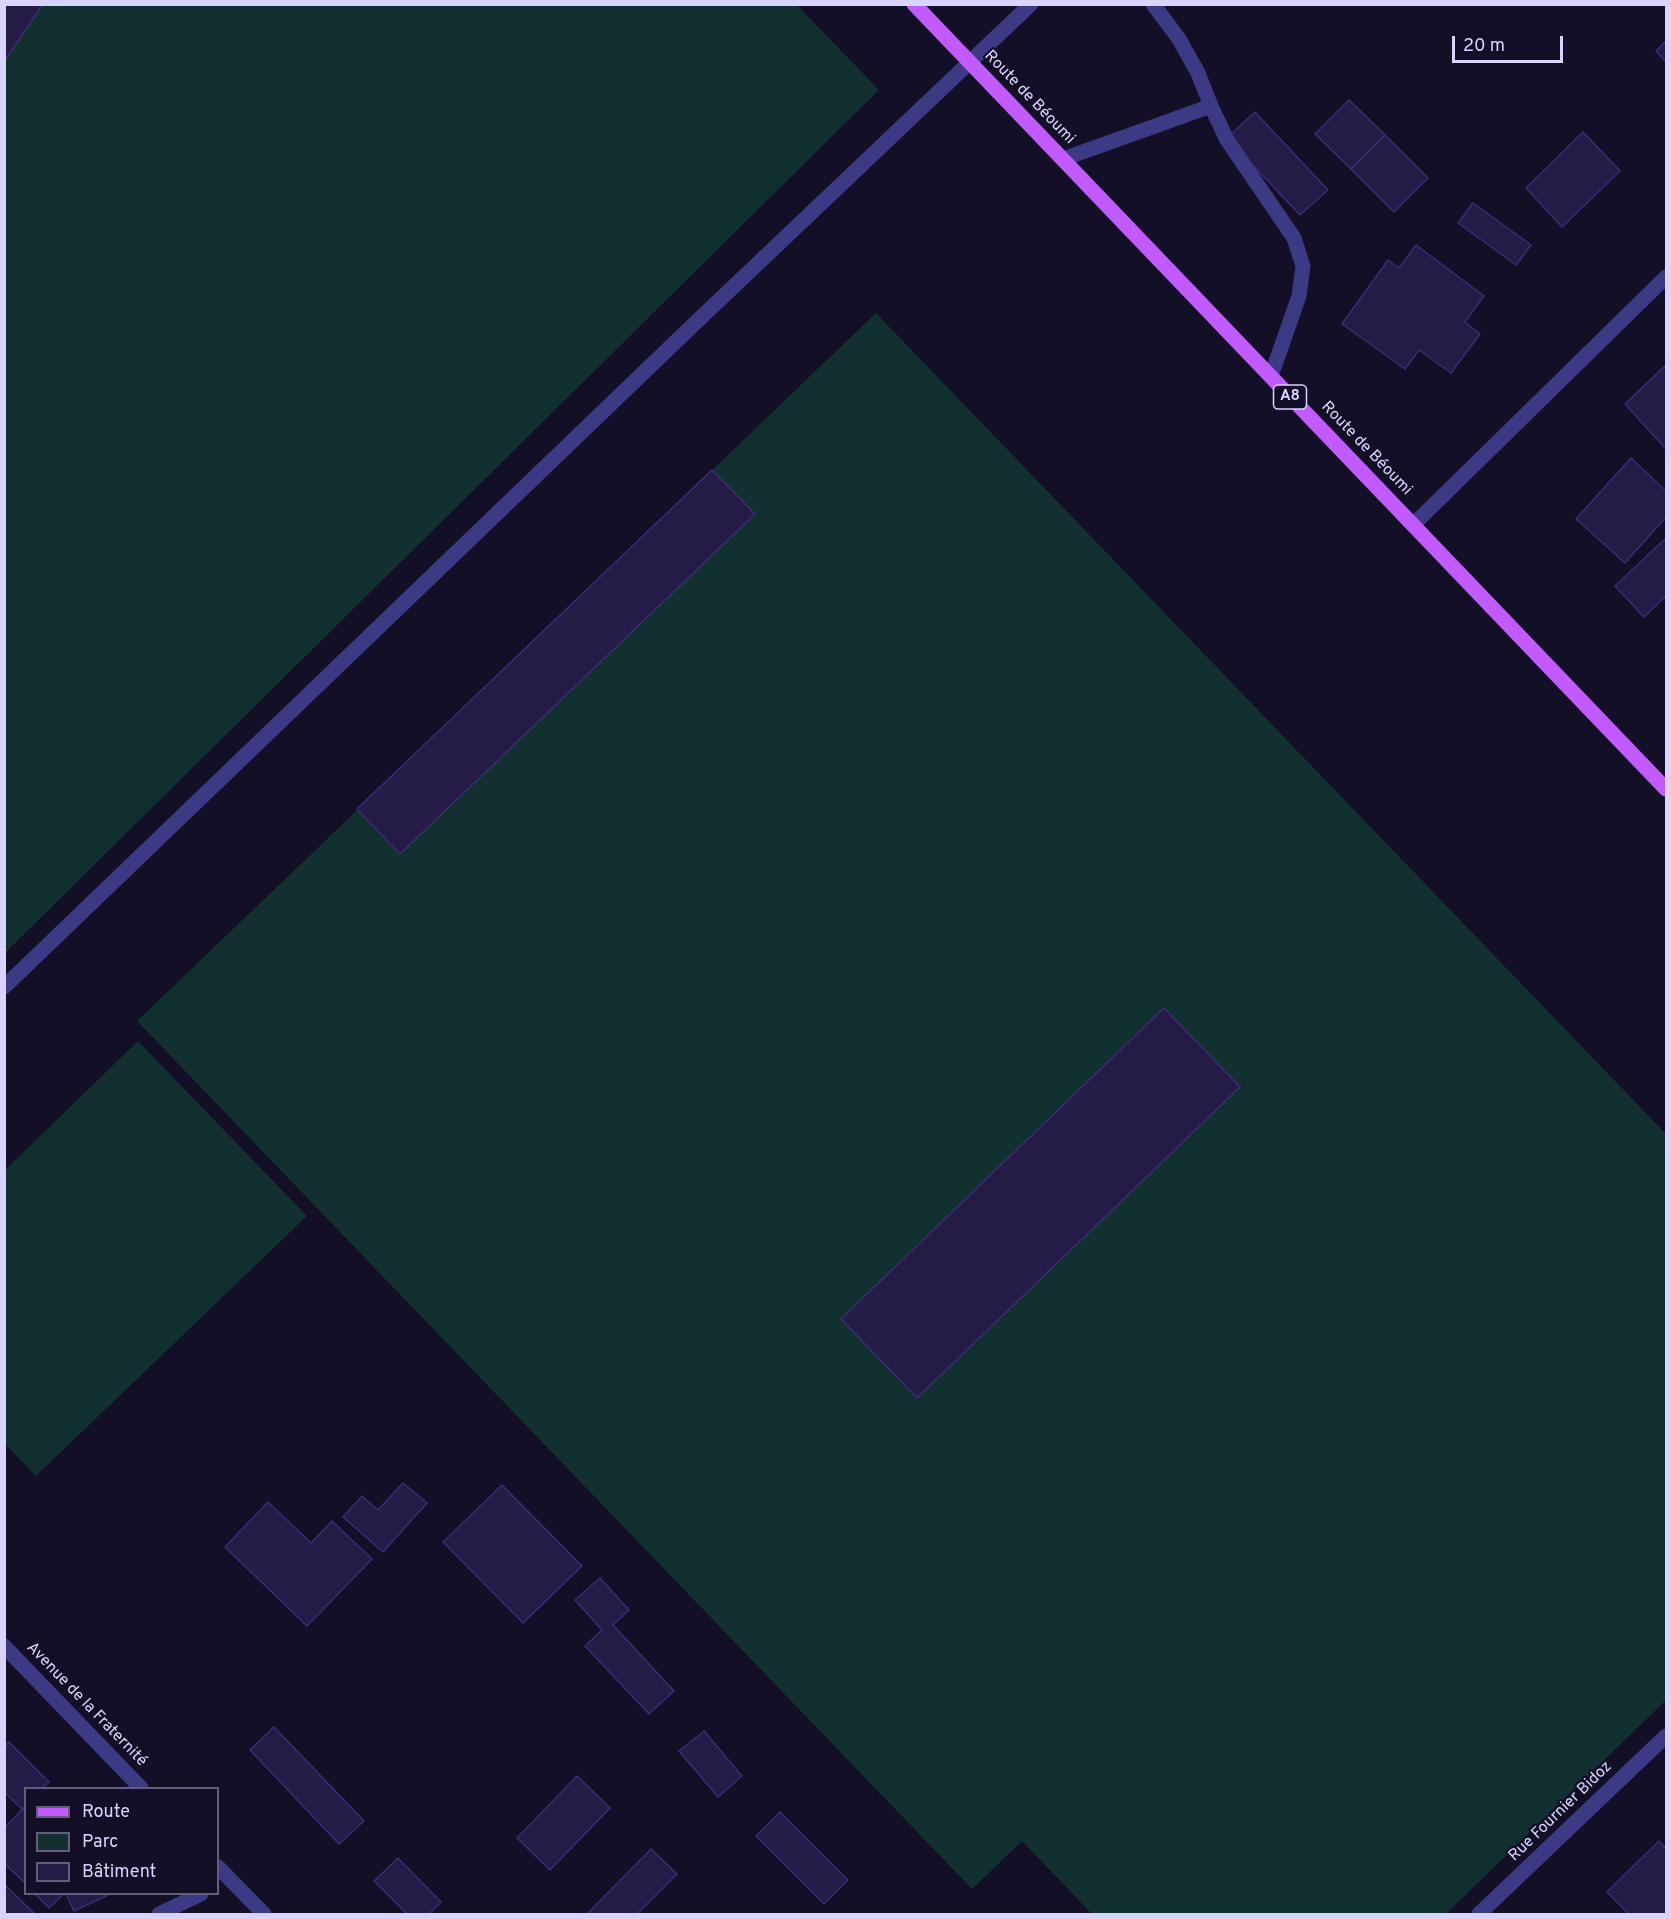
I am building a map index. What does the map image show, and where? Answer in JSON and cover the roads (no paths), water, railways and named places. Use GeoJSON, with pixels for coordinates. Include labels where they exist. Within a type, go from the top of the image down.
{"type":"FeatureCollection","features":[{"type":"Feature","properties":{"kind":"main road","name":"Route de Béoumi"},"geometry":{"type":"LineString","coordinates":[[914,4],[1666,789]]}},
{"type":"Feature","properties":{"kind":"street"},"geometry":{"type":"LineString","coordinates":[[4,987],[699,319],[1031,4]]}},
{"type":"Feature","properties":{"kind":"street"},"geometry":{"type":"LineString","coordinates":[[1153,4],[1179,39],[1198,73],[1227,140],[1294,238],[1303,266],[1299,296],[1271,376]]}},
{"type":"Feature","properties":{"kind":"street"},"geometry":{"type":"LineString","coordinates":[[1063,159],[1211,106]]}},
{"type":"Feature","properties":{"kind":"street"},"geometry":{"type":"LineString","coordinates":[[1413,525],[1666,277]]}},
{"type":"Feature","properties":{"kind":"street","name":"Avenue de la Fraternité"},"geometry":{"type":"LineString","coordinates":[[4,1646],[140,1787]]}},
{"type":"Feature","properties":{"kind":"street","name":"Rue Fournier Bidoz"},"geometry":{"type":"LineString","coordinates":[[1479,1914],[1663,1746]]}},
{"type":"Feature","properties":{"kind":"street"},"geometry":{"type":"LineString","coordinates":[[223,1882],[264,1914]]}},
{"type":"Feature","properties":{"kind":"street"},"geometry":{"type":"LineString","coordinates":[[159,1914],[197,1895]]}}]}
